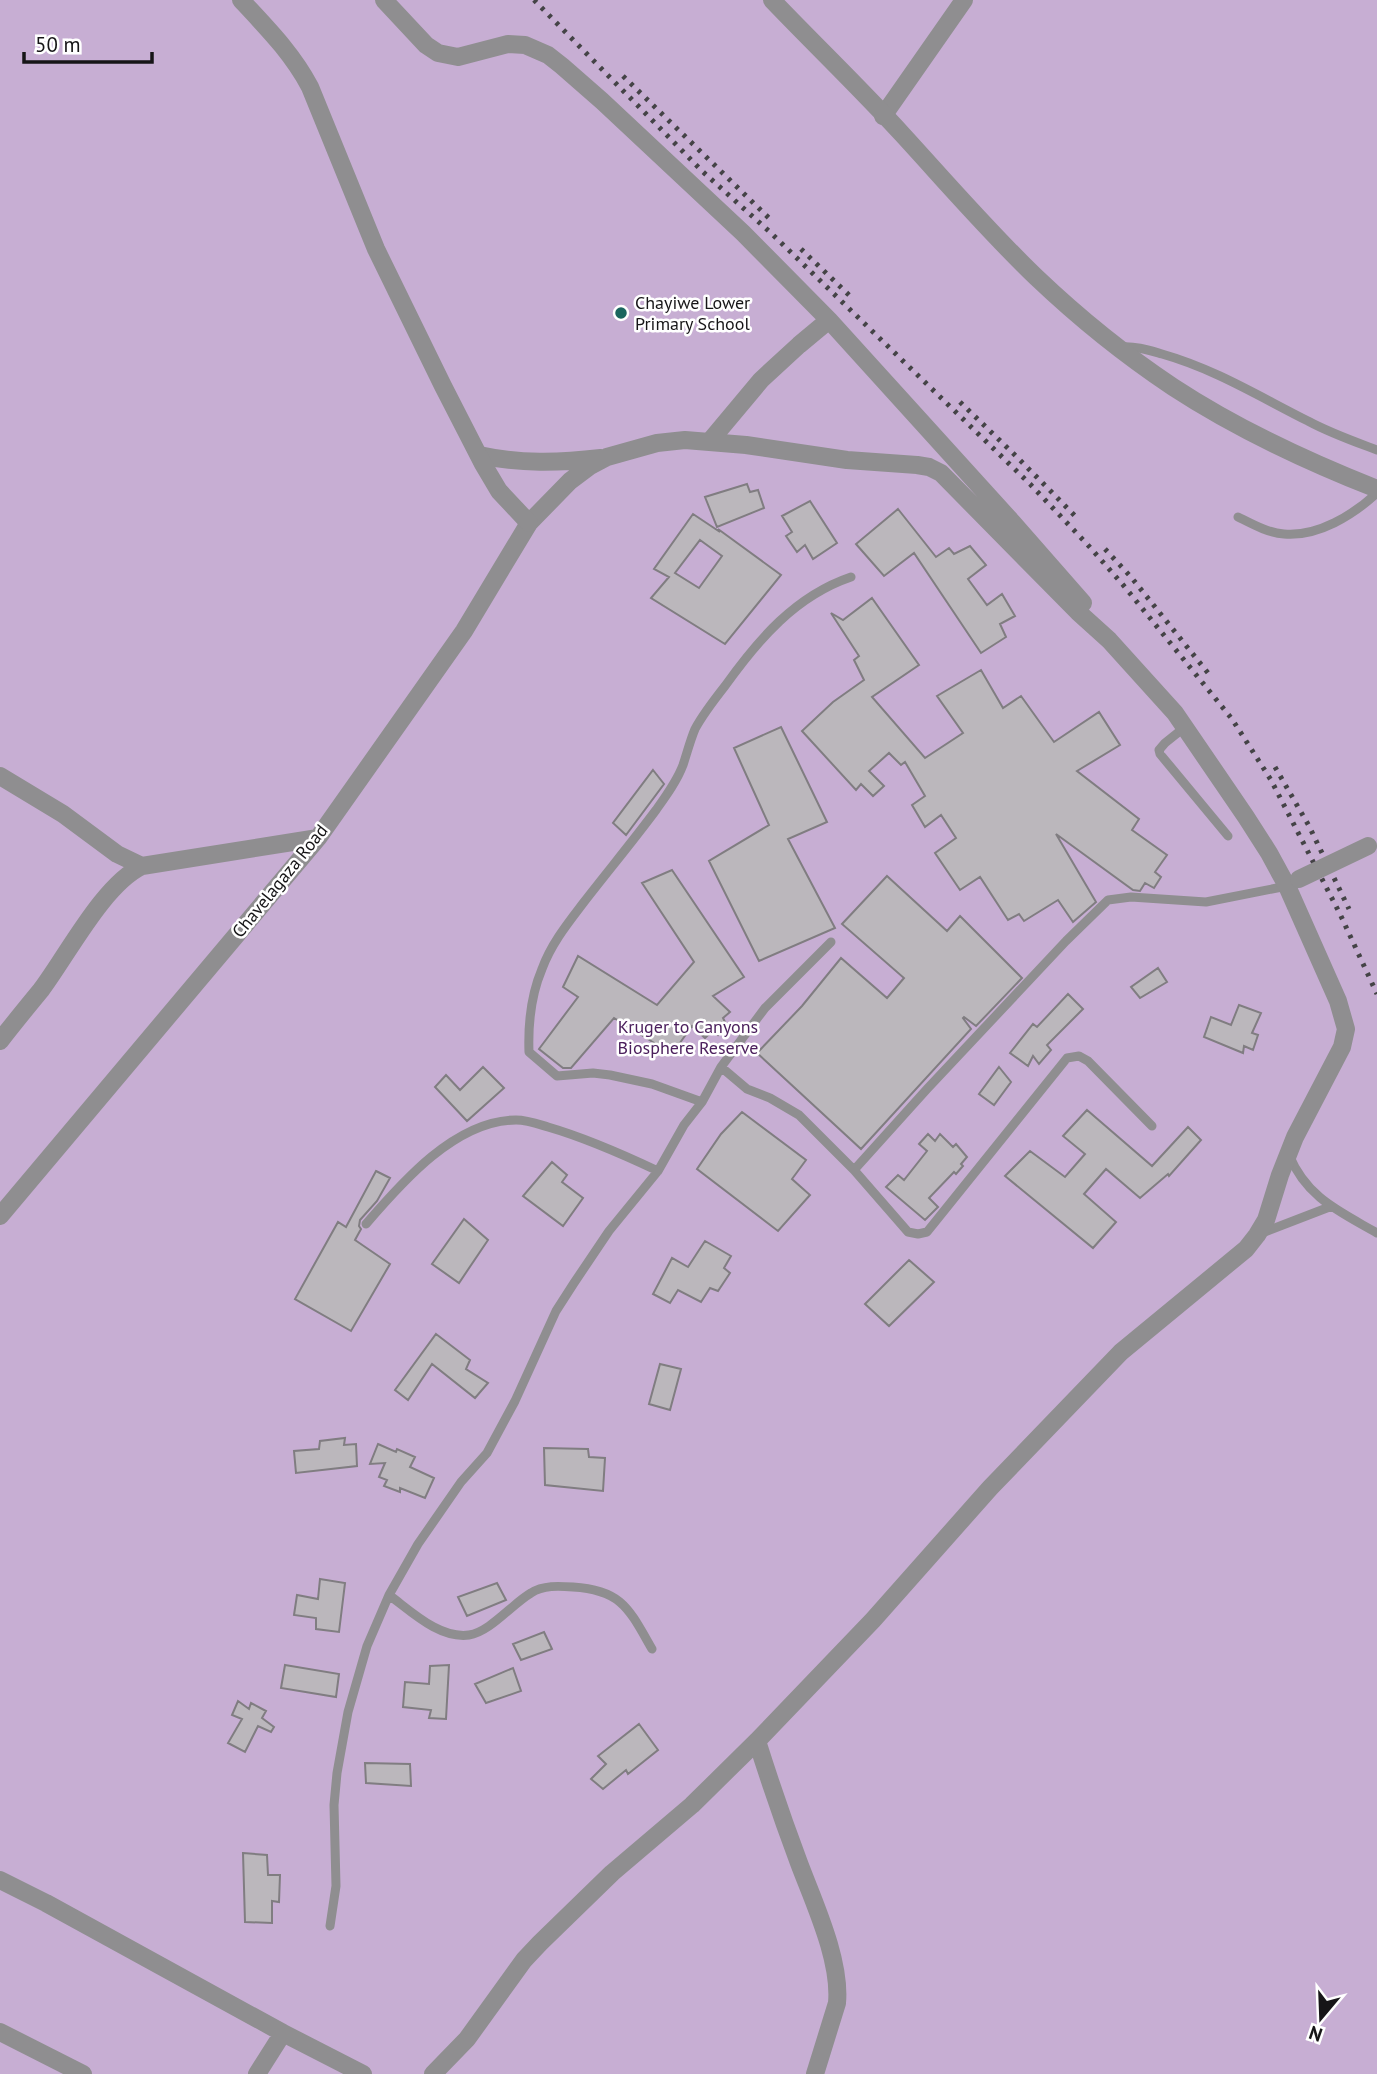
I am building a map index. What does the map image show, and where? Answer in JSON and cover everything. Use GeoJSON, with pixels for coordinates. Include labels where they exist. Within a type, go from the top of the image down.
{"type":"FeatureCollection","features":[{"type":"Feature","properties":{"kind":"street"},"geometry":{"type":"LineString","coordinates":[[241,0],[286,49],[310,87],[376,249],[479,455],[499,491],[529,523]]}},
{"type":"Feature","properties":{"kind":"street"},"geometry":{"type":"LineString","coordinates":[[384,0],[426,46],[438,53],[457,57],[508,44],[524,45],[548,55],[602,101],[743,233],[829,320],[1076,593],[1109,640]]}},
{"type":"Feature","properties":{"kind":"street"},"geometry":{"type":"LineString","coordinates":[[772,0],[1037,278],[1119,348],[1173,387],[1226,419],[1277,447],[1377,491]]}},
{"type":"Feature","properties":{"kind":"street"},"geometry":{"type":"LineString","coordinates":[[883,116],[964,0]]}},
{"type":"Feature","properties":{"kind":"street"},"geometry":{"type":"LineString","coordinates":[[710,441],[761,380],[829,320]]}},
{"type":"Feature","properties":{"kind":"street"},"geometry":{"type":"LineString","coordinates":[[433,2074],[467,2039],[524,1960],[540,1943],[612,1872],[692,1805],[757,1741],[873,1620],[990,1488],[1121,1352],[1246,1249],[1266,1220],[1288,1154],[1342,1046],[1346,1029],[1293,883],[1269,853],[1185,727],[1153,687],[1109,640],[941,473],[929,467],[685,440],[657,443],[607,457],[548,463],[514,462],[479,455]]}},
{"type":"Feature","properties":{"kind":"street","name":"Chavelagaza Road"},"geometry":{"type":"LineString","coordinates":[[0,1216],[318,838],[464,631],[529,523],[570,481],[607,457]]}},
{"type":"Feature","properties":{"kind":"street"},"geometry":{"type":"LineString","coordinates":[[0,776],[63,814],[117,854],[142,866]]}},
{"type":"Feature","properties":{"kind":"street"},"geometry":{"type":"LineString","coordinates":[[0,1041],[41,989],[86,923],[130,872],[142,866],[318,838]]}},
{"type":"Feature","properties":{"kind":"street"},"geometry":{"type":"LineString","coordinates":[[1293,883],[1373,843]]}},
{"type":"Feature","properties":{"kind":"street"},"geometry":{"type":"LineString","coordinates":[[757,1741],[835,1968],[837,2003],[815,2074]]}},
{"type":"Feature","properties":{"kind":"street"},"geometry":{"type":"LineString","coordinates":[[0,1880],[363,2074]]}},
{"type":"Feature","properties":{"kind":"street"},"geometry":{"type":"LineString","coordinates":[[0,2032],[83,2074]]}},
{"type":"Feature","properties":{"kind":"street"},"geometry":{"type":"LineString","coordinates":[[257,2074],[283,2033]]}},
{"type":"Feature","properties":{"kind":"lane"},"geometry":{"type":"LineString","coordinates":[[1119,348],[1133,346],[1193,365],[1242,385],[1333,433],[1377,450]]}},
{"type":"Feature","properties":{"kind":"lane"},"geometry":{"type":"LineString","coordinates":[[1238,517],[1260,528],[1282,534],[1298,534],[1341,519],[1365,504],[1377,491]]}},
{"type":"Feature","properties":{"kind":"lane"},"geometry":{"type":"LineString","coordinates":[[702,1102],[652,1084],[610,1076],[593,1073],[557,1076],[529,1052],[528,1030],[533,997],[541,969],[552,948],[571,919],[662,802],[683,766],[702,717],[746,657],[777,622],[805,600],[832,583],[851,577]]}},
{"type":"Feature","properties":{"kind":"lane"},"geometry":{"type":"LineString","coordinates":[[1185,727],[1165,743],[1159,750],[1160,754],[1228,836]]}},
{"type":"Feature","properties":{"kind":"lane"},"geometry":{"type":"LineString","coordinates":[[854,1170],[927,1088],[1074,932],[1108,900],[1131,897],[1206,902],[1293,883]]}},
{"type":"Feature","properties":{"kind":"lane"},"geometry":{"type":"LineString","coordinates":[[330,1926],[337,1886],[334,1805],[348,1712],[367,1646],[389,1595],[418,1544],[461,1482],[486,1453],[515,1401],[556,1311],[573,1283],[609,1231],[658,1171],[721,1067],[765,1008],[831,942]]}},
{"type":"Feature","properties":{"kind":"lane"},"geometry":{"type":"LineString","coordinates":[[721,1067],[747,1089],[770,1098],[799,1115],[854,1170],[908,1232],[918,1234],[927,1232],[1067,1058],[1084,1057],[1152,1126]]}},
{"type":"Feature","properties":{"kind":"lane"},"geometry":{"type":"LineString","coordinates":[[366,1224],[403,1181],[433,1155],[467,1133],[490,1123],[519,1119],[583,1137],[658,1171]]}},
{"type":"Feature","properties":{"kind":"lane"},"geometry":{"type":"LineString","coordinates":[[1288,1154],[1303,1182],[1332,1206],[1377,1233]]}},
{"type":"Feature","properties":{"kind":"lane"},"geometry":{"type":"LineString","coordinates":[[1257,1235],[1332,1206]]}},
{"type":"Feature","properties":{"kind":"lane"},"geometry":{"type":"LineString","coordinates":[[389,1595],[440,1631],[454,1635],[470,1635],[485,1628],[532,1592],[558,1586],[602,1590],[625,1605],[652,1648]]}},
{"type":"Feature","properties":{"kind":"green space","name":"Kruger to Canyons Biosphere Reserve"},"geometry":{"type":"Polygon","coordinates":[[[0,0],[1377,0],[1377,2074],[0,2074],[0,0]]]}},
{"type":"Feature","properties":{"kind":"building"},"geometry":{"type":"Polygon","coordinates":[[[747,484],[750,492],[758,490],[764,508],[717,527],[705,497],[747,484]]]}},
{"type":"Feature","properties":{"kind":"building"},"geometry":{"type":"Polygon","coordinates":[[[810,501],[837,543],[813,559],[805,545],[797,552],[786,536],[792,532],[782,516],[810,501]]]}},
{"type":"Feature","properties":{"kind":"building"},"geometry":{"type":"Polygon","coordinates":[[[898,509],[936,557],[949,548],[954,554],[970,546],[986,565],[968,579],[987,605],[1002,594],[1015,616],[1000,624],[1006,637],[981,653],[914,553],[884,576],[856,544],[898,509]]]}},
{"type":"Feature","properties":{"kind":"building"},"geometry":{"type":"Polygon","coordinates":[[[693,514],[781,575],[725,644],[651,598],[669,577],[654,569],[693,514]],[[700,540],[675,573],[699,588],[722,556],[700,540]]]}},
{"type":"Feature","properties":{"kind":"building"},"geometry":{"type":"Polygon","coordinates":[[[872,598],[919,665],[872,697],[925,758],[963,733],[937,696],[981,670],[1003,708],[1021,696],[1054,742],[1099,712],[1120,745],[1077,771],[1139,819],[1132,830],[1167,855],[1155,872],[1161,877],[1154,888],[1145,883],[1140,891],[1133,890],[1056,834],[1096,902],[1073,922],[1058,900],[1024,921],[1019,914],[1008,920],[980,877],[960,890],[935,853],[956,838],[941,815],[925,827],[912,805],[925,796],[905,762],[901,765],[889,753],[869,771],[884,786],[873,796],[861,784],[856,790],[802,731],[833,702],[864,680],[854,660],[859,656],[831,613],[843,620],[872,598]]]}},
{"type":"Feature","properties":{"kind":"building"},"geometry":{"type":"Polygon","coordinates":[[[781,727],[827,822],[788,839],[835,928],[759,961],[709,861],[769,825],[734,748],[781,727]]]}},
{"type":"Feature","properties":{"kind":"building"},"geometry":{"type":"Polygon","coordinates":[[[653,770],[664,784],[626,835],[613,823],[653,770]]]}},
{"type":"Feature","properties":{"kind":"building"},"geometry":{"type":"Polygon","coordinates":[[[672,870],[744,977],[713,996],[730,1012],[723,1018],[726,1024],[718,1035],[713,1030],[705,1038],[692,1026],[672,1054],[614,1018],[571,1068],[563,1068],[539,1049],[578,997],[563,987],[578,956],[657,1005],[694,962],[642,883],[672,870]]]}},
{"type":"Feature","properties":{"kind":"building"},"geometry":{"type":"Polygon","coordinates":[[[887,876],[947,931],[960,916],[1022,978],[976,1026],[963,1018],[971,1029],[861,1149],[757,1053],[802,1006],[841,958],[887,998],[904,978],[842,924],[887,876]]]}},
{"type":"Feature","properties":{"kind":"building"},"geometry":{"type":"Polygon","coordinates":[[[1158,968],[1167,982],[1140,998],[1131,987],[1158,968]]]}},
{"type":"Feature","properties":{"kind":"building"},"geometry":{"type":"Polygon","coordinates":[[[1068,994],[1083,1009],[1047,1045],[1051,1050],[1039,1064],[1033,1056],[1028,1066],[1010,1053],[1033,1024],[1037,1027],[1068,994]]]}},
{"type":"Feature","properties":{"kind":"building"},"geometry":{"type":"Polygon","coordinates":[[[1239,1005],[1261,1013],[1252,1033],[1258,1035],[1253,1050],[1244,1046],[1243,1053],[1204,1037],[1211,1017],[1231,1025],[1239,1005]]]}},
{"type":"Feature","properties":{"kind":"building"},"geometry":{"type":"Polygon","coordinates":[[[483,1067],[504,1088],[467,1121],[435,1087],[446,1075],[460,1090],[483,1067]]]}},
{"type":"Feature","properties":{"kind":"building"},"geometry":{"type":"Polygon","coordinates":[[[999,1067],[1011,1082],[994,1105],[979,1094],[999,1067]]]}},
{"type":"Feature","properties":{"kind":"building"},"geometry":{"type":"Polygon","coordinates":[[[1087,1110],[1152,1166],[1188,1127],[1201,1140],[1169,1176],[1168,1174],[1140,1198],[1106,1169],[1084,1194],[1116,1222],[1093,1248],[1005,1176],[1030,1151],[1065,1177],[1085,1154],[1063,1136],[1087,1110]]]}},
{"type":"Feature","properties":{"kind":"building"},"geometry":{"type":"Polygon","coordinates":[[[742,1112],[806,1160],[792,1179],[810,1195],[778,1231],[697,1169],[721,1134],[742,1112]]]}},
{"type":"Feature","properties":{"kind":"building"},"geometry":{"type":"Polygon","coordinates":[[[928,1134],[935,1141],[940,1134],[953,1147],[956,1144],[967,1157],[956,1174],[954,1172],[929,1198],[938,1207],[925,1220],[886,1187],[898,1175],[904,1180],[927,1151],[919,1144],[928,1134]]]}},
{"type":"Feature","properties":{"kind":"building"},"geometry":{"type":"Polygon","coordinates":[[[552,1162],[567,1175],[562,1182],[583,1198],[563,1226],[523,1196],[552,1162]]]}},
{"type":"Feature","properties":{"kind":"building"},"geometry":{"type":"Polygon","coordinates":[[[376,1171],[390,1178],[377,1201],[360,1220],[361,1229],[355,1240],[390,1264],[351,1331],[295,1299],[338,1222],[346,1227],[376,1171]]]}},
{"type":"Feature","properties":{"kind":"building"},"geometry":{"type":"Polygon","coordinates":[[[464,1219],[488,1240],[459,1283],[432,1264],[464,1219]]]}},
{"type":"Feature","properties":{"kind":"building"},"geometry":{"type":"Polygon","coordinates":[[[705,1241],[731,1256],[724,1268],[730,1273],[718,1291],[710,1288],[701,1302],[678,1290],[670,1303],[653,1294],[672,1258],[688,1267],[705,1241]]]}},
{"type":"Feature","properties":{"kind":"building"},"geometry":{"type":"Polygon","coordinates":[[[909,1260],[934,1282],[889,1326],[865,1304],[909,1260]]]}},
{"type":"Feature","properties":{"kind":"building"},"geometry":{"type":"Polygon","coordinates":[[[436,1334],[470,1360],[466,1369],[488,1383],[475,1398],[432,1364],[408,1400],[395,1390],[436,1334]]]}},
{"type":"Feature","properties":{"kind":"building"},"geometry":{"type":"Polygon","coordinates":[[[660,1364],[681,1369],[670,1410],[649,1404],[660,1364]]]}},
{"type":"Feature","properties":{"kind":"building"},"geometry":{"type":"Polygon","coordinates":[[[345,1438],[344,1445],[356,1444],[357,1466],[296,1473],[294,1451],[319,1449],[320,1441],[345,1438]]]}},
{"type":"Feature","properties":{"kind":"building"},"geometry":{"type":"Polygon","coordinates":[[[378,1444],[415,1457],[410,1467],[434,1478],[425,1498],[400,1488],[400,1492],[384,1486],[387,1480],[379,1477],[385,1463],[370,1464],[378,1444]]]}},
{"type":"Feature","properties":{"kind":"building"},"geometry":{"type":"Polygon","coordinates":[[[544,1448],[588,1449],[589,1457],[605,1458],[603,1491],[545,1485],[544,1448]]]}},
{"type":"Feature","properties":{"kind":"building"},"geometry":{"type":"Polygon","coordinates":[[[320,1579],[345,1583],[339,1632],[316,1629],[316,1618],[294,1615],[297,1595],[318,1599],[320,1579]]]}},
{"type":"Feature","properties":{"kind":"building"},"geometry":{"type":"Polygon","coordinates":[[[497,1583],[506,1600],[467,1616],[458,1597],[497,1583]]]}},
{"type":"Feature","properties":{"kind":"building"},"geometry":{"type":"Polygon","coordinates":[[[544,1632],[552,1649],[521,1660],[513,1644],[544,1632]]]}},
{"type":"Feature","properties":{"kind":"building"},"geometry":{"type":"Polygon","coordinates":[[[285,1665],[339,1674],[336,1697],[281,1688],[285,1665]]]}},
{"type":"Feature","properties":{"kind":"building"},"geometry":{"type":"Polygon","coordinates":[[[449,1665],[446,1719],[429,1718],[431,1710],[403,1707],[405,1682],[429,1684],[430,1666],[449,1665]]]}},
{"type":"Feature","properties":{"kind":"building"},"geometry":{"type":"Polygon","coordinates":[[[513,1668],[521,1691],[486,1703],[475,1684],[513,1668]]]}},
{"type":"Feature","properties":{"kind":"building"},"geometry":{"type":"Polygon","coordinates":[[[238,1701],[249,1709],[251,1703],[266,1711],[262,1718],[274,1727],[271,1732],[258,1726],[245,1752],[228,1743],[242,1719],[232,1715],[238,1701]]]}},
{"type":"Feature","properties":{"kind":"building"},"geometry":{"type":"Polygon","coordinates":[[[639,1724],[658,1750],[628,1774],[626,1770],[603,1789],[591,1779],[606,1764],[598,1756],[639,1724]]]}},
{"type":"Feature","properties":{"kind":"building"},"geometry":{"type":"Polygon","coordinates":[[[365,1763],[410,1764],[411,1786],[366,1783],[365,1763]]]}},
{"type":"Feature","properties":{"kind":"building"},"geometry":{"type":"Polygon","coordinates":[[[243,1853],[267,1855],[268,1875],[280,1875],[279,1902],[272,1901],[272,1923],[245,1922],[243,1853]]]}},
{"type":"Feature","properties":{"kind":"railway"},"geometry":{"type":"LineString","coordinates":[[534,0],[702,171],[771,233],[1030,484],[1124,586],[1232,719],[1271,780],[1340,914],[1377,994]]}},
{"type":"Feature","properties":{"kind":"railway"},"geometry":{"type":"LineString","coordinates":[[623,76],[773,222]]}},
{"type":"Feature","properties":{"kind":"railway"},"geometry":{"type":"LineString","coordinates":[[801,249],[849,295]]}},
{"type":"Feature","properties":{"kind":"railway"},"geometry":{"type":"LineString","coordinates":[[960,402],[1077,518]]}},
{"type":"Feature","properties":{"kind":"railway"},"geometry":{"type":"LineString","coordinates":[[1105,549],[1131,577],[1208,673]]}},
{"type":"Feature","properties":{"kind":"railway"},"geometry":{"type":"LineString","coordinates":[[1275,767],[1309,826],[1349,909]]}},
{"type":"Feature","properties":{"kind":"place","name":"Chayiwe Lower Primary School"},"geometry":{"type":"Point","coordinates":[621,313]}}]}
